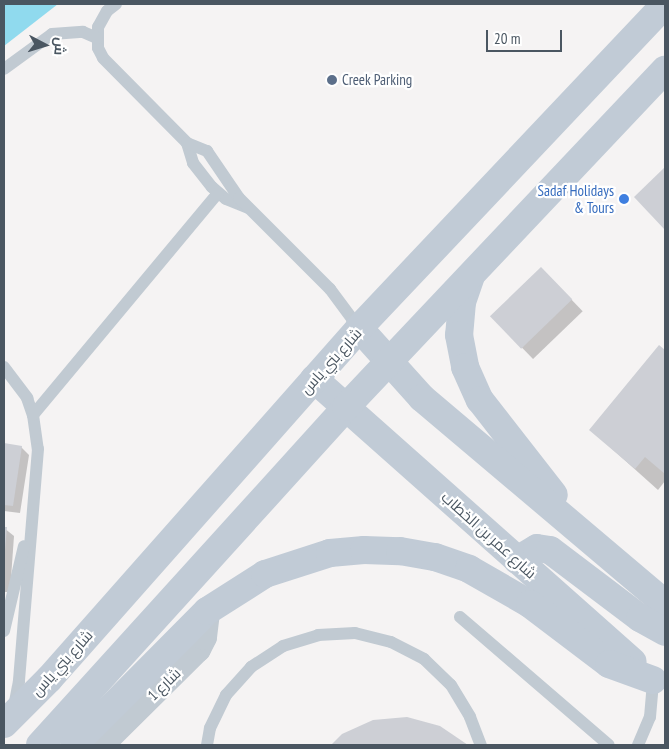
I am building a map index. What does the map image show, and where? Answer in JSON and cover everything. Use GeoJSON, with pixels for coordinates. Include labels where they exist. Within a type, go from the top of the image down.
{"type":"FeatureCollection","features":[{"type":"Feature","properties":{"kind":"main road","name":"شارع بني ياس"},"geometry":{"type":"LineString","coordinates":[[7,721],[49,679],[360,328],[665,4]]}},
{"type":"Feature","properties":{"kind":"main road"},"geometry":{"type":"LineString","coordinates":[[40,745],[346,407],[665,70]]}},
{"type":"Feature","properties":{"kind":"main road"},"geometry":{"type":"LineString","coordinates":[[473,271],[462,302],[460,327],[465,368],[480,400],[592,543]]}},
{"type":"Feature","properties":{"kind":"main road"},"geometry":{"type":"LineString","coordinates":[[360,328],[388,363],[422,398],[665,603]]}},
{"type":"Feature","properties":{"kind":"main road","name":"شارع عمر بن الخطاب"},"geometry":{"type":"LineString","coordinates":[[314,379],[659,685]]}},
{"type":"Feature","properties":{"kind":"main road"},"geometry":{"type":"LineString","coordinates":[[517,560],[538,548],[550,550],[640,618],[665,632]]}},
{"type":"Feature","properties":{"kind":"main road"},"geometry":{"type":"LineString","coordinates":[[74,745],[207,611],[265,574],[297,561],[364,550],[400,551],[435,557],[493,580],[609,664],[659,685]]}},
{"type":"Feature","properties":{"kind":"street","name":"شارع 1"},"geometry":{"type":"LineString","coordinates":[[101,745],[198,649],[204,637],[207,611]]}},
{"type":"Feature","properties":{"kind":"lane"},"geometry":{"type":"LineString","coordinates":[[116,4],[102,18],[97,38],[98,48],[109,66],[187,143],[207,151],[248,208],[330,288],[360,328]]}},
{"type":"Feature","properties":{"kind":"lane"},"geometry":{"type":"LineString","coordinates":[[4,68],[52,34],[83,32],[97,38]]}},
{"type":"Feature","properties":{"kind":"lane"},"geometry":{"type":"LineString","coordinates":[[187,143],[193,163],[218,193],[248,208]]}},
{"type":"Feature","properties":{"kind":"lane"},"geometry":{"type":"LineString","coordinates":[[33,415],[218,193]]}},
{"type":"Feature","properties":{"kind":"lane"},"geometry":{"type":"LineString","coordinates":[[4,367],[27,398],[33,415],[38,449],[20,681],[7,721]]}},
{"type":"Feature","properties":{"kind":"lane"},"geometry":{"type":"LineString","coordinates":[[4,632],[33,507]]}},
{"type":"Feature","properties":{"kind":"lane"},"geometry":{"type":"LineString","coordinates":[[460,617],[609,745]]}},
{"type":"Feature","properties":{"kind":"lane"},"geometry":{"type":"LineString","coordinates":[[206,745],[210,728],[226,695],[251,667],[291,643],[318,635],[355,633],[391,642],[424,659],[451,685],[470,717],[481,745]]}},
{"type":"Feature","properties":{"kind":"lane"},"geometry":{"type":"LineString","coordinates":[[638,745],[650,717],[659,685]]}},
{"type":"Feature","properties":{"kind":"water"},"geometry":{"type":"Polygon","coordinates":[[[4,4],[58,4],[4,46],[4,4]]]}},
{"type":"Feature","properties":{"kind":"building"},"geometry":{"type":"Polygon","coordinates":[[[665,167],[665,230],[634,197],[665,167]]]}},
{"type":"Feature","properties":{"kind":"building"},"geometry":{"type":"Polygon","coordinates":[[[541,267],[572,299],[521,349],[490,316],[541,267]]]}},
{"type":"Feature","properties":{"kind":"building"},"geometry":{"type":"Polygon","coordinates":[[[659,345],[665,350],[665,474],[645,457],[635,469],[589,430],[659,345]]]}},
{"type":"Feature","properties":{"kind":"building"},"geometry":{"type":"Polygon","coordinates":[[[4,443],[22,446],[13,506],[4,505],[4,443]]]}},
{"type":"Feature","properties":{"kind":"building"},"geometry":{"type":"Polygon","coordinates":[[[4,527],[7,527],[5,550],[4,550],[4,527]]]}},
{"type":"Feature","properties":{"kind":"building"},"geometry":{"type":"Polygon","coordinates":[[[407,717],[440,726],[468,745],[331,745],[342,734],[373,720],[407,717]]]}},
{"type":"Feature","properties":{"kind":"place","name":"Creek Parking"},"geometry":{"type":"Point","coordinates":[332,80]}},
{"type":"Feature","properties":{"kind":"place","name":"Sadaf Holidays & Tours"},"geometry":{"type":"Point","coordinates":[624,199]}}]}
